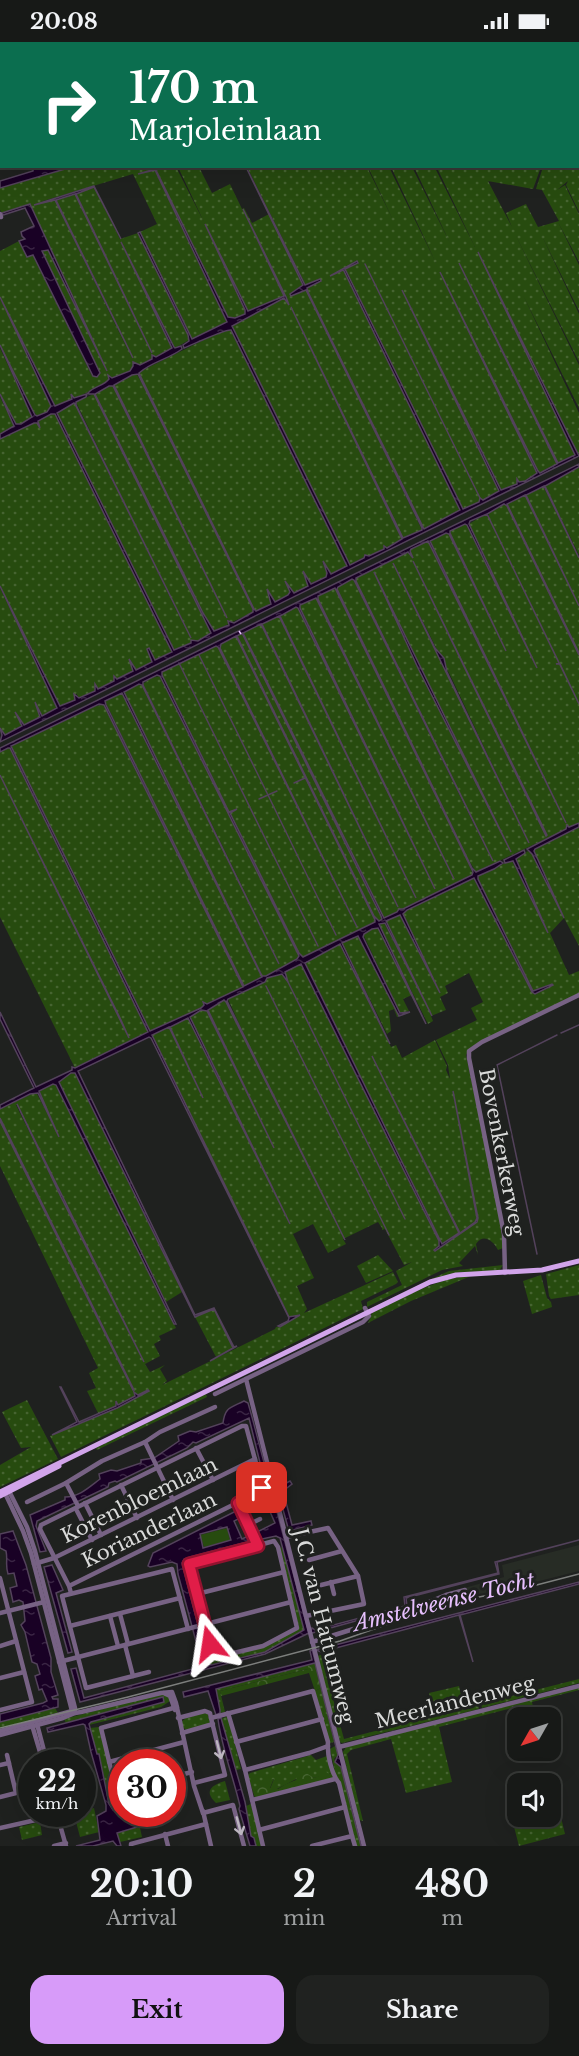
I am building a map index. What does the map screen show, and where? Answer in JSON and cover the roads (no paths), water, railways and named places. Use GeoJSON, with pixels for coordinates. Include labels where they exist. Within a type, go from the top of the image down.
{"type":"FeatureCollection","features":[{"type":"Feature","properties":{"kind":"main road"},"geometry":{"type":"LineString","coordinates":[[4,1492],[54,1469],[63,1462],[366,1310],[430,1282],[446,1277],[542,1270],[579,1261]]}},
{"type":"Feature","properties":{"kind":"street","name":"Bovenkerkerweg"},"geometry":{"type":"LineString","coordinates":[[505,1273],[504,1234],[469,1051],[482,1042],[579,995]]}},
{"type":"Feature","properties":{"kind":"street"},"geometry":{"type":"LineString","coordinates":[[215,1394],[367,1320],[366,1310]]}},
{"type":"Feature","properties":{"kind":"street","name":"J.C. van Hattumweg"},"geometry":{"type":"LineString","coordinates":[[246,1379],[364,1846]]}},
{"type":"Feature","properties":{"kind":"street"},"geometry":{"type":"LineString","coordinates":[[27,1502],[66,1483],[102,1461],[215,1407]]}},
{"type":"Feature","properties":{"kind":"street","name":"Korianderlaan"},"geometry":{"type":"LineString","coordinates":[[69,1586],[262,1490],[244,1425],[156,1465],[41,1525],[40,1529],[71,1593]]}},
{"type":"Feature","properties":{"kind":"street"},"geometry":{"type":"LineString","coordinates":[[145,1442],[156,1465]]}},
{"type":"Feature","properties":{"kind":"street","name":"Korianderlaan"},"geometry":{"type":"LineString","coordinates":[[196,1448],[213,1480]]}},
{"type":"Feature","properties":{"kind":"street","name":"Korenbloemlaan"},"geometry":{"type":"LineString","coordinates":[[36,1563],[54,1558],[92,1540],[255,1459]]}},
{"type":"Feature","properties":{"kind":"street","name":"Korianderlaan"},"geometry":{"type":"LineString","coordinates":[[156,1465],[173,1500]]}},
{"type":"Feature","properties":{"kind":"street"},"geometry":{"type":"LineString","coordinates":[[66,1483],[77,1507]]}},
{"type":"Feature","properties":{"kind":"street","name":"Korianderlaan"},"geometry":{"type":"LineString","coordinates":[[121,1485],[137,1518]]}},
{"type":"Feature","properties":{"kind":"street"},"geometry":{"type":"LineString","coordinates":[[4,1492],[26,1530],[33,1552],[73,1712]]}},
{"type":"Feature","properties":{"kind":"street","name":"Korianderlaan"},"geometry":{"type":"LineString","coordinates":[[85,1503],[101,1535]]}},
{"type":"Feature","properties":{"kind":"street"},"geometry":{"type":"LineString","coordinates":[[238,1503],[258,1546]]}},
{"type":"Feature","properties":{"kind":"street","name":"Korianderlaan"},"geometry":{"type":"LineString","coordinates":[[77,1507],[92,1540]]}},
{"type":"Feature","properties":{"kind":"street"},"geometry":{"type":"LineString","coordinates":[[248,1525],[260,1519]]}},
{"type":"Feature","properties":{"kind":"street"},"geometry":{"type":"LineString","coordinates":[[286,1538],[328,1528],[358,1576],[364,1604],[306,1616]]}},
{"type":"Feature","properties":{"kind":"street"},"geometry":{"type":"LineString","coordinates":[[276,1542],[297,1628],[263,1646],[213,1658],[189,1564],[258,1546],[276,1542]]}},
{"type":"Feature","properties":{"kind":"street"},"geometry":{"type":"LineString","coordinates":[[309,1560],[342,1551]]}},
{"type":"Feature","properties":{"kind":"street"},"geometry":{"type":"LineString","coordinates":[[149,1672],[86,1688],[62,1596],[172,1569],[189,1629]]}},
{"type":"Feature","properties":{"kind":"street"},"geometry":{"type":"LineString","coordinates":[[196,1594],[284,1572]]}},
{"type":"Feature","properties":{"kind":"street"},"geometry":{"type":"LineString","coordinates":[[317,1586],[358,1576]]}},
{"type":"Feature","properties":{"kind":"street"},"geometry":{"type":"LineString","coordinates":[[0,1580],[32,1702],[0,1710]]}},
{"type":"Feature","properties":{"kind":"street"},"geometry":{"type":"LineString","coordinates":[[331,1582],[334,1594]]}},
{"type":"Feature","properties":{"kind":"street"},"geometry":{"type":"LineString","coordinates":[[312,1642],[395,1616],[437,1598],[465,1590]]}},
{"type":"Feature","properties":{"kind":"street"},"geometry":{"type":"LineString","coordinates":[[70,1626],[180,1598]]}},
{"type":"Feature","properties":{"kind":"street"},"geometry":{"type":"LineString","coordinates":[[0,1613],[46,1602]]}},
{"type":"Feature","properties":{"kind":"street"},"geometry":{"type":"LineString","coordinates":[[62,1662],[291,1602]]}},
{"type":"Feature","properties":{"kind":"street"},"geometry":{"type":"LineString","coordinates":[[120,1614],[133,1676]]}},
{"type":"Feature","properties":{"kind":"street"},"geometry":{"type":"LineString","coordinates":[[110,1616],[118,1646]]}},
{"type":"Feature","properties":{"kind":"street"},"geometry":{"type":"LineString","coordinates":[[0,1646],[16,1641]]}},
{"type":"Feature","properties":{"kind":"street"},"geometry":{"type":"LineString","coordinates":[[0,1678],[24,1672]]}},
{"type":"Feature","properties":{"kind":"street","name":"Meerlandenweg"},"geometry":{"type":"LineString","coordinates":[[339,1747],[579,1686]]}},
{"type":"Feature","properties":{"kind":"street"},"geometry":{"type":"LineString","coordinates":[[211,1718],[313,1691],[322,1719],[327,1751],[335,1779],[339,1783],[355,1846]]}},
{"type":"Feature","properties":{"kind":"street"},"geometry":{"type":"LineString","coordinates":[[0,1733],[63,1718],[73,1712],[172,1692],[211,1846]]}},
{"type":"Feature","properties":{"kind":"street"},"geometry":{"type":"LineString","coordinates":[[108,1758],[101,1728],[175,1708]]}},
{"type":"Feature","properties":{"kind":"street"},"geometry":{"type":"LineString","coordinates":[[178,1718],[205,1711],[210,1713],[213,1724],[225,1775],[194,1783]]}},
{"type":"Feature","properties":{"kind":"street"},"geometry":{"type":"LineString","coordinates":[[228,1713],[245,1770],[263,1846]]}},
{"type":"Feature","properties":{"kind":"street"},"geometry":{"type":"LineString","coordinates":[[236,1742],[322,1719]]}},
{"type":"Feature","properties":{"kind":"street"},"geometry":{"type":"LineString","coordinates":[[35,1724],[40,1749]]}},
{"type":"Feature","properties":{"kind":"street"},"geometry":{"type":"LineString","coordinates":[[35,1724],[43,1749]]}},
{"type":"Feature","properties":{"kind":"street"},"geometry":{"type":"LineString","coordinates":[[182,1733],[213,1724]]}},
{"type":"Feature","properties":{"kind":"street"},"geometry":{"type":"LineString","coordinates":[[158,1749],[184,1742]]}},
{"type":"Feature","properties":{"kind":"street"},"geometry":{"type":"LineString","coordinates":[[245,1770],[328,1746]]}},
{"type":"Feature","properties":{"kind":"street"},"geometry":{"type":"LineString","coordinates":[[0,1797],[16,1793],[7,1755]]}},
{"type":"Feature","properties":{"kind":"street"},"geometry":{"type":"LineString","coordinates":[[0,1765],[9,1763]]}},
{"type":"Feature","properties":{"kind":"street"},"geometry":{"type":"LineString","coordinates":[[186,1774],[192,1772]]}},
{"type":"Feature","properties":{"kind":"street"},"geometry":{"type":"LineString","coordinates":[[252,1800],[335,1779]]}},
{"type":"Feature","properties":{"kind":"street"},"geometry":{"type":"LineString","coordinates":[[203,1814],[234,1805],[244,1846]]}},
{"type":"Feature","properties":{"kind":"street"},"geometry":{"type":"LineString","coordinates":[[259,1830],[345,1807]]}},
{"type":"Feature","properties":{"kind":"street"},"geometry":{"type":"LineString","coordinates":[[0,1828],[18,1824]]}},
{"type":"Feature","properties":{"kind":"street"},"geometry":{"type":"LineString","coordinates":[[131,1845],[206,1824]]}},
{"type":"Feature","properties":{"kind":"street"},"geometry":{"type":"LineString","coordinates":[[54,1846],[66,1845],[61,1827]]}},
{"type":"Feature","properties":{"kind":"street"},"geometry":{"type":"LineString","coordinates":[[165,1834],[168,1846]]}},
{"type":"Feature","properties":{"kind":"street"},"geometry":{"type":"LineString","coordinates":[[312,1846],[352,1836]]}},
{"type":"Feature","properties":{"kind":"water"},"geometry":{"type":"Polygon","coordinates":[[[33,168],[69,168],[0,188],[0,181],[33,171],[33,168]]]}},
{"type":"Feature","properties":{"kind":"water"},"geometry":{"type":"Polygon","coordinates":[[[162,168],[156,170],[228,317],[235,318],[245,314],[245,310],[205,224],[248,311],[284,296],[243,209],[289,305],[284,298],[232,326],[350,565],[364,558],[365,555],[369,556],[384,549],[384,546],[387,548],[402,539],[291,307],[403,538],[422,528],[306,290],[291,296],[290,294],[303,285],[246,168],[305,285],[320,279],[321,281],[307,288],[308,292],[424,529],[460,510],[344,271],[330,276],[357,261],[358,263],[345,269],[463,509],[479,502],[480,498],[483,500],[499,491],[402,290],[501,490],[517,484],[517,479],[519,482],[525,481],[537,473],[440,272],[538,471],[540,473],[557,464],[459,263],[558,463],[575,455],[478,252],[579,456],[0,742],[2,735],[0,728],[5,735],[22,726],[15,712],[24,725],[40,717],[35,702],[42,716],[57,708],[0,586],[60,706],[75,700],[74,694],[79,698],[95,691],[95,684],[98,689],[114,681],[114,676],[117,679],[133,671],[129,659],[136,670],[152,662],[147,649],[149,648],[155,660],[172,652],[55,414],[38,421],[40,428],[37,423],[34,423],[0,439],[0,434],[14,426],[0,394],[16,424],[21,424],[32,417],[0,345],[35,415],[47,412],[51,406],[0,297],[55,406],[72,399],[71,394],[74,398],[87,394],[86,397],[76,402],[76,405],[191,638],[75,404],[57,413],[174,650],[191,643],[191,640],[198,641],[211,633],[94,394],[88,393],[107,381],[108,375],[112,378],[130,371],[133,362],[140,365],[152,359],[152,355],[156,357],[172,348],[121,242],[174,347],[181,346],[182,349],[139,373],[254,609],[256,611],[271,604],[267,589],[275,602],[288,595],[290,592],[285,581],[294,593],[308,586],[303,571],[311,584],[326,577],[323,561],[331,574],[347,566],[231,330],[184,348],[183,345],[189,341],[188,335],[138,233],[140,232],[192,339],[227,322],[155,170],[138,174],[162,168]],[[138,374],[114,385],[227,618],[113,386],[95,394],[214,631],[229,625],[228,621],[234,623],[253,612],[138,374]]]}},
{"type":"Feature","properties":{"kind":"water"},"geometry":{"type":"Polygon","coordinates":[[[94,186],[121,239],[94,187],[76,194],[152,353],[75,194],[56,200],[133,358],[55,200],[34,205],[94,186]]]}},
{"type":"Feature","properties":{"kind":"water"},"geometry":{"type":"Polygon","coordinates":[[[30,204],[107,371],[48,250],[42,251],[100,373],[97,377],[93,376],[33,255],[27,257],[19,241],[25,239],[21,232],[34,226],[25,208],[3,215],[2,213],[30,204]]]}},
{"type":"Feature","properties":{"kind":"water"},"geometry":{"type":"Polygon","coordinates":[[[579,464],[579,467],[545,486],[579,558],[544,486],[526,495],[579,606],[525,495],[507,504],[579,655],[504,504],[470,521],[469,524],[537,668],[467,525],[450,531],[450,533],[506,651],[449,534],[446,533],[430,541],[566,823],[428,541],[411,549],[413,558],[408,552],[356,578],[493,861],[354,580],[352,579],[337,589],[472,868],[476,872],[500,861],[503,863],[478,876],[478,879],[533,991],[553,985],[535,994],[532,992],[474,878],[403,914],[440,993],[400,915],[386,921],[432,1016],[385,923],[379,924],[426,1024],[378,928],[372,929],[363,937],[400,1013],[410,1012],[399,1016],[358,936],[342,943],[390,1044],[340,944],[305,963],[442,1244],[459,1233],[372,1056],[460,1233],[477,1218],[453,1091],[478,1218],[477,1222],[434,1250],[439,1246],[439,1241],[301,964],[285,972],[288,982],[282,974],[267,978],[265,982],[227,1001],[345,1240],[226,1002],[224,1000],[208,1010],[274,1148],[207,1011],[201,1010],[190,1017],[290,1224],[188,1018],[170,1027],[203,1098],[169,1027],[152,1035],[289,1317],[300,1315],[280,1327],[278,1326],[288,1321],[289,1318],[151,1038],[78,1071],[195,1315],[214,1308],[234,1347],[237,1346],[210,1361],[233,1348],[214,1309],[195,1317],[75,1073],[71,1073],[59,1082],[176,1324],[56,1085],[53,1084],[39,1091],[59,1137],[38,1093],[30,1094],[0,1109],[0,1105],[34,1088],[0,1019],[0,1012],[36,1087],[72,1070],[72,1067],[75,1068],[148,1032],[10,748],[0,752],[0,748],[579,464]],[[335,588],[318,596],[454,879],[316,598],[300,605],[435,889],[298,608],[280,616],[416,898],[279,616],[262,624],[398,907],[261,624],[243,633],[384,918],[472,875],[473,872],[335,588]],[[242,633],[237,636],[374,916],[379,921],[382,919],[242,633]],[[236,636],[221,644],[220,648],[357,927],[218,647],[162,672],[162,675],[229,812],[237,809],[230,813],[303,957],[375,920],[236,636]],[[157,675],[143,682],[279,964],[142,685],[139,684],[124,692],[262,976],[266,976],[299,956],[160,676],[157,675]],[[122,693],[105,701],[244,986],[262,977],[122,693]],[[99,704],[11,746],[150,1031],[201,1008],[204,1005],[203,1002],[207,1004],[243,987],[104,705],[99,704]]]}},
{"type":"Feature","properties":{"kind":"water"},"geometry":{"type":"Polygon","coordinates":[[[487,514],[560,664],[556,664],[559,663],[487,514]]]}},
{"type":"Feature","properties":{"kind":"water"},"geometry":{"type":"Polygon","coordinates":[[[413,561],[547,835],[546,836],[413,561]]]}},
{"type":"Feature","properties":{"kind":"water"},"geometry":{"type":"Polygon","coordinates":[[[393,563],[435,648],[444,658],[447,672],[529,843],[393,563]]]}},
{"type":"Feature","properties":{"kind":"water"},"geometry":{"type":"Polygon","coordinates":[[[374,572],[511,852],[418,668],[374,572]]]}},
{"type":"Feature","properties":{"kind":"water"},"geometry":{"type":"Polygon","coordinates":[[[0,775],[121,1020],[129,1038],[0,775]]]}},
{"type":"Feature","properties":{"kind":"water"},"geometry":{"type":"Polygon","coordinates":[[[579,823],[579,827],[534,851],[564,918],[532,854],[527,849],[566,829],[567,825],[569,827],[579,823]]]}},
{"type":"Feature","properties":{"kind":"water"},"geometry":{"type":"Polygon","coordinates":[[[524,850],[525,853],[516,859],[548,933],[513,861],[505,863],[504,860],[524,850]]]}},
{"type":"Feature","properties":{"kind":"water"},"geometry":{"type":"Polygon","coordinates":[[[17,1104],[144,1362],[61,1197],[17,1104]]]}},
{"type":"Feature","properties":{"kind":"water"},"geometry":{"type":"Polygon","coordinates":[[[0,1118],[134,1390],[0,1121],[0,1118]]]}},
{"type":"Feature","properties":{"kind":"water"},"geometry":{"type":"Polygon","coordinates":[[[60,1387],[79,1422],[116,1406],[116,1401],[118,1405],[135,1396],[134,1392],[138,1395],[149,1391],[117,1408],[52,1435],[77,1422],[60,1387]]]}},
{"type":"Feature","properties":{"kind":"water"},"geometry":{"type":"Polygon","coordinates":[[[244,1401],[248,1403],[309,1633],[265,1654],[80,1702],[71,1669],[76,1668],[84,1698],[200,1667],[201,1660],[177,1564],[172,1562],[148,1566],[153,1553],[238,1510],[242,1517],[234,1521],[242,1539],[251,1535],[251,1541],[190,1557],[184,1559],[182,1563],[208,1664],[265,1652],[304,1630],[280,1538],[276,1536],[262,1539],[257,1532],[275,1523],[267,1505],[248,1514],[245,1507],[266,1499],[268,1495],[249,1418],[196,1443],[193,1442],[187,1448],[117,1482],[109,1483],[108,1487],[37,1521],[36,1526],[46,1551],[40,1552],[30,1515],[65,1500],[65,1497],[83,1491],[100,1479],[99,1474],[111,1470],[117,1471],[141,1463],[141,1460],[154,1458],[179,1441],[178,1436],[223,1423],[227,1411],[244,1401]],[[227,1527],[200,1534],[203,1548],[231,1540],[227,1527]]]}},
{"type":"Feature","properties":{"kind":"water"},"geometry":{"type":"Polygon","coordinates":[[[290,1481],[292,1484],[283,1491],[292,1525],[311,1521],[312,1525],[289,1531],[277,1488],[290,1481]]]}},
{"type":"Feature","properties":{"kind":"water"},"geometry":{"type":"Polygon","coordinates":[[[13,1531],[26,1565],[51,1658],[51,1672],[58,1695],[52,1697],[58,1699],[58,1707],[0,1722],[0,1714],[47,1701],[42,1689],[39,1690],[35,1676],[40,1674],[37,1664],[32,1662],[25,1632],[21,1625],[25,1621],[23,1602],[19,1600],[13,1602],[10,1588],[17,1586],[14,1573],[8,1574],[6,1551],[0,1548],[0,1534],[13,1531]]]}},
{"type":"Feature","properties":{"kind":"water"},"geometry":{"type":"Polygon","coordinates":[[[579,1540],[497,1562],[499,1574],[406,1598],[406,1607],[312,1633],[311,1631],[312,1628],[315,1630],[405,1606],[404,1597],[498,1573],[495,1562],[579,1540]]]}},
{"type":"Feature","properties":{"kind":"water"},"geometry":{"type":"Polygon","coordinates":[[[52,1565],[63,1590],[56,1593],[72,1652],[68,1653],[44,1567],[52,1565]]]}},
{"type":"Feature","properties":{"kind":"water"},"geometry":{"type":"Polygon","coordinates":[[[579,1582],[579,1584],[460,1615],[473,1662],[459,1615],[321,1652],[316,1650],[579,1582]]]}},
{"type":"Feature","properties":{"kind":"water"},"geometry":{"type":"Polygon","coordinates":[[[313,1650],[363,1846],[361,1846],[341,1767],[335,1762],[338,1755],[315,1663],[216,1689],[220,1713],[216,1715],[208,1691],[184,1697],[183,1692],[312,1660],[310,1651],[313,1650]]]}},
{"type":"Feature","properties":{"kind":"water"},"geometry":{"type":"Polygon","coordinates":[[[163,1697],[164,1702],[91,1722],[89,1724],[96,1749],[90,1749],[83,1724],[48,1732],[47,1728],[163,1697]]]}},
{"type":"Feature","properties":{"kind":"water"},"geometry":{"type":"Polygon","coordinates":[[[221,1718],[245,1802],[251,1836],[256,1846],[250,1846],[239,1809],[220,1730],[218,1719],[221,1718]]]}},
{"type":"Feature","properties":{"kind":"water"},"geometry":{"type":"Polygon","coordinates":[[[96,1750],[99,1754],[108,1799],[108,1827],[137,1827],[117,1833],[121,1846],[117,1846],[113,1841],[93,1846],[76,1846],[100,1840],[97,1816],[106,1811],[96,1770],[96,1750]]]}},
{"type":"Feature","properties":{"kind":"waterway"},"geometry":{"type":"LineString","coordinates":[[365,264],[480,498]]}},
{"type":"Feature","properties":{"kind":"waterway"},"geometry":{"type":"LineString","coordinates":[[199,655],[268,795],[277,791]]}},
{"type":"Feature","properties":{"kind":"waterway"},"geometry":{"type":"LineString","coordinates":[[179,663],[318,946]]}},
{"type":"Feature","properties":{"kind":"waterway"},"geometry":{"type":"LineString","coordinates":[[294,783],[305,778]]}},
{"type":"Feature","properties":{"kind":"waterway"},"geometry":{"type":"LineString","coordinates":[[259,799],[268,795],[336,935]]}},
{"type":"Feature","properties":{"kind":"waterway"},"geometry":{"type":"LineString","coordinates":[[288,982],[405,1219]]}},
{"type":"Feature","properties":{"kind":"waterway"},"geometry":{"type":"LineString","coordinates":[[266,986],[389,1235]]}},
{"type":"Feature","properties":{"kind":"waterway"},"geometry":{"type":"LineString","coordinates":[[561,1033],[579,1025]]}},
{"type":"Feature","properties":{"kind":"waterway"},"geometry":{"type":"LineString","coordinates":[[537,1254],[497,1065],[557,1035]]}},
{"type":"Feature","properties":{"kind":"tram line"},"geometry":{"type":"LineString","coordinates":[[0,1728],[340,1641],[448,1603],[525,1588],[579,1574]]}},
{"type":"Feature","properties":{"kind":"water label","name":"Amstelveense Tocht"},"geometry":{"type":"Point","coordinates":[444,1602]}}]}
